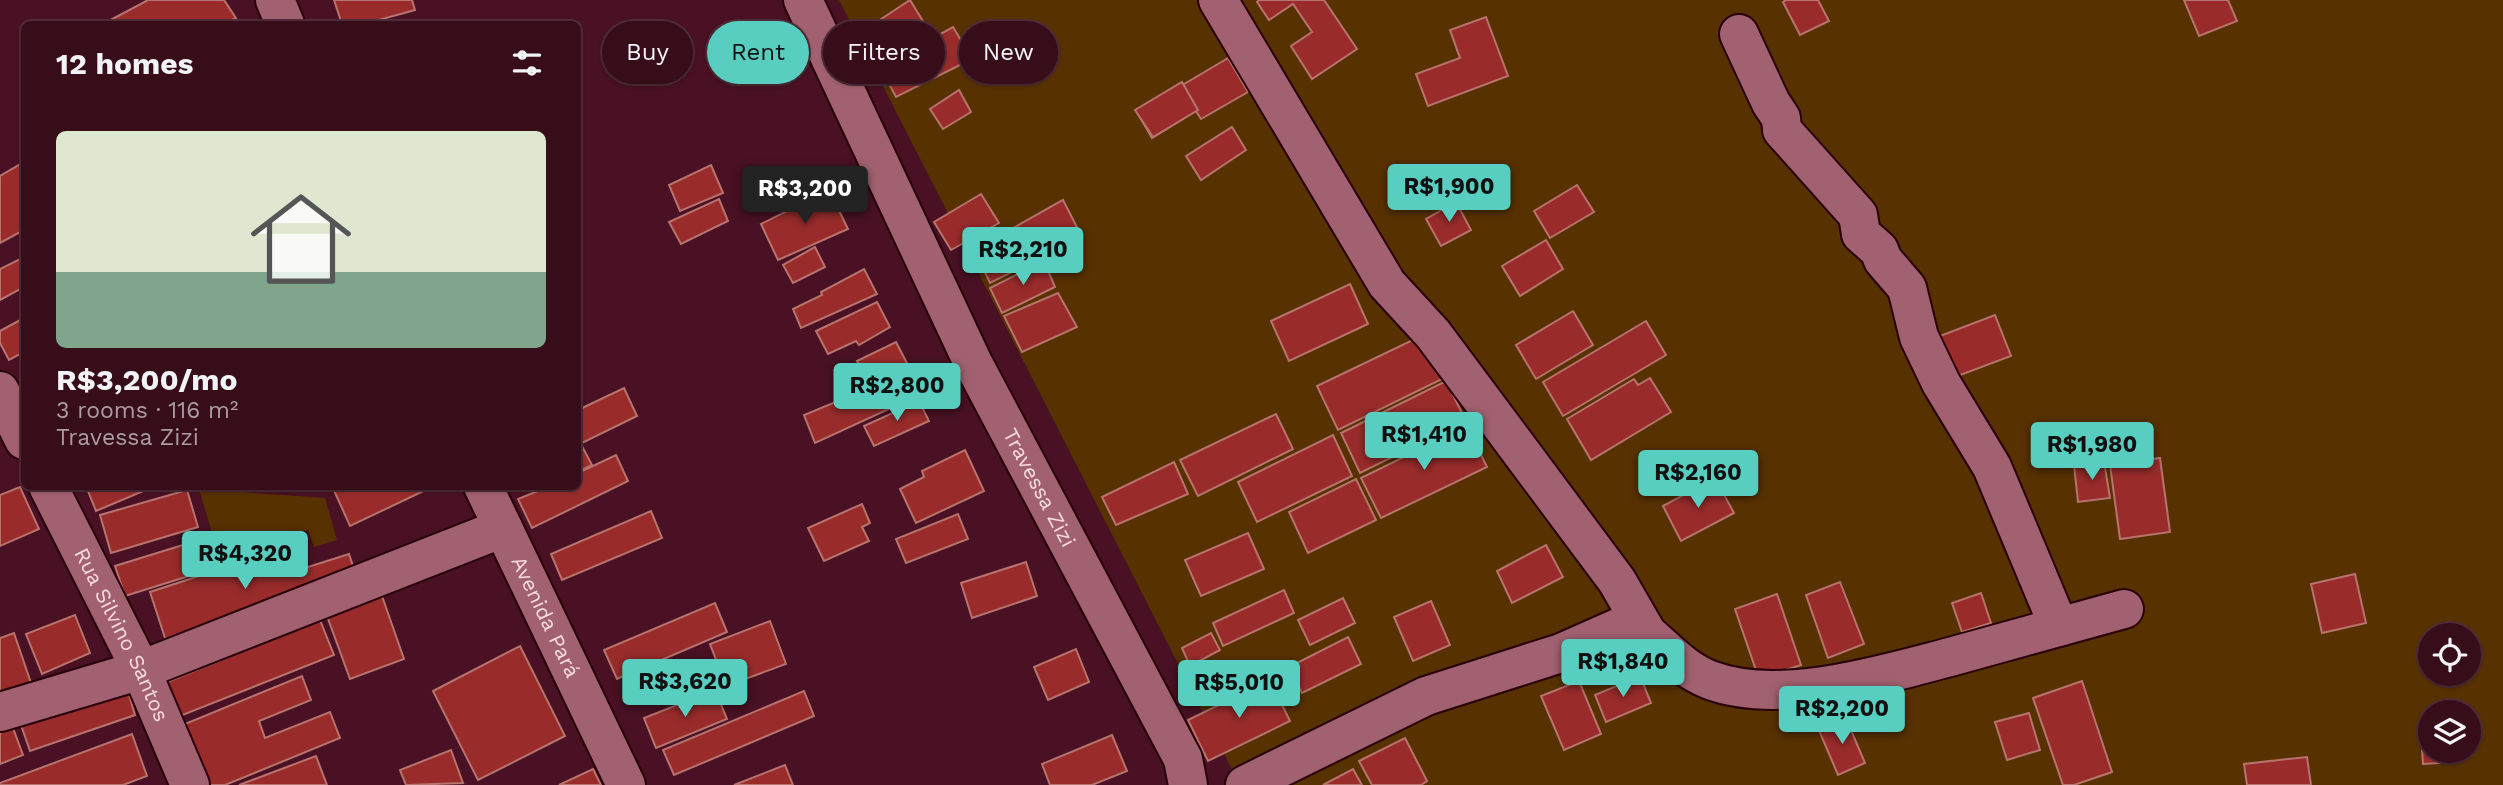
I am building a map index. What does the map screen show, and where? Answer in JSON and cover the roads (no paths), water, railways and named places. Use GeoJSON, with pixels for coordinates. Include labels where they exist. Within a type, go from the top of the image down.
{"type":"FeatureCollection","features":[{"type":"Feature","properties":{"kind":"street"},"geometry":{"type":"LineString","coordinates":[[275,0],[284,21]]}},
{"type":"Feature","properties":{"kind":"street","name":"Travessa Zizi"},"geometry":{"type":"LineString","coordinates":[[803,0],[973,363],[1183,759],[1188,785]]}},
{"type":"Feature","properties":{"kind":"street"},"geometry":{"type":"LineString","coordinates":[[1219,0],[1387,284],[1433,334],[1617,580],[1647,633]]}},
{"type":"Feature","properties":{"kind":"street"},"geometry":{"type":"LineString","coordinates":[[1739,34],[1771,103],[1781,118],[1782,131],[1858,215],[1861,234],[1879,250],[1883,260],[1907,288],[1919,337],[1941,383],[1992,467],[2059,627]]}},
{"type":"Feature","properties":{"kind":"street"},"geometry":{"type":"LineString","coordinates":[[0,392],[21,434]]}},
{"type":"Feature","properties":{"kind":"street","name":"Rua Silvino Santos"},"geometry":{"type":"LineString","coordinates":[[50,490],[141,670],[191,785]]}},
{"type":"Feature","properties":{"kind":"street","name":"Avenida Pará"},"geometry":{"type":"LineString","coordinates":[[485,490],[626,785]]}},
{"type":"Feature","properties":{"kind":"street"},"geometry":{"type":"LineString","coordinates":[[0,712],[36,699],[141,670],[503,528]]}},
{"type":"Feature","properties":{"kind":"street"},"geometry":{"type":"LineString","coordinates":[[1245,785],[1426,696],[1561,653],[1622,626],[1638,626],[1695,674],[1732,686],[1767,689],[1814,687],[1866,679],[2124,609]]}}]}
